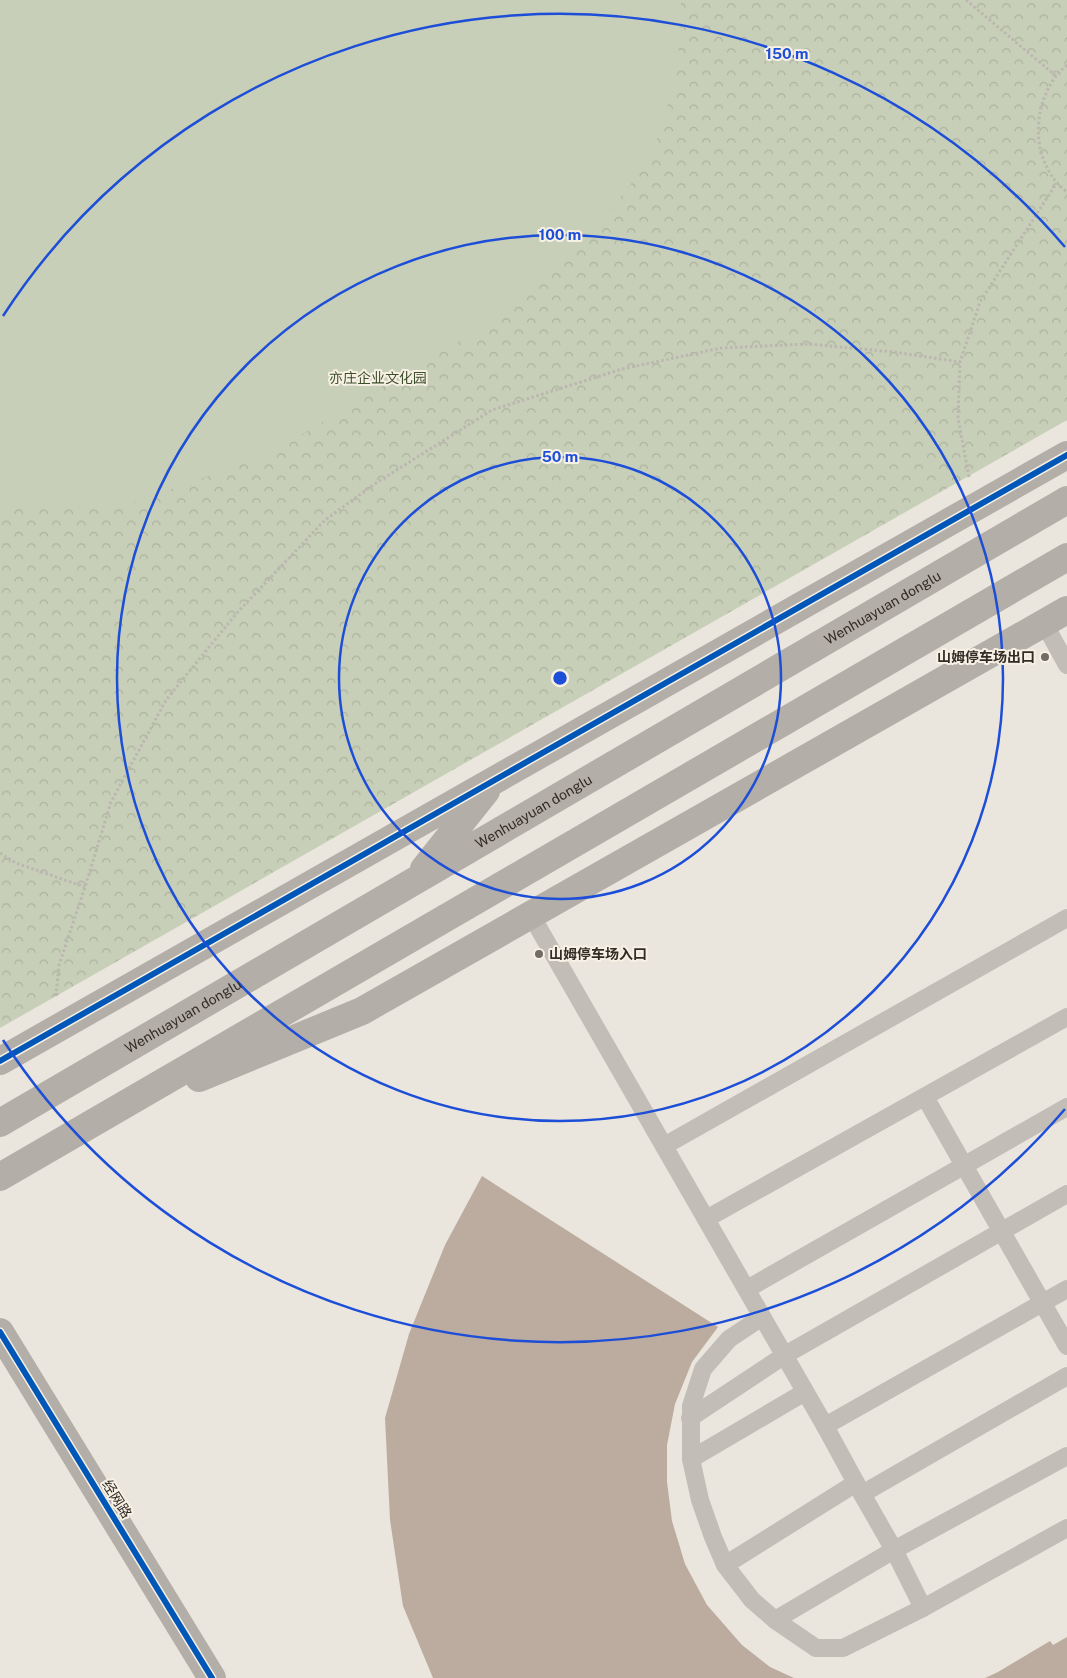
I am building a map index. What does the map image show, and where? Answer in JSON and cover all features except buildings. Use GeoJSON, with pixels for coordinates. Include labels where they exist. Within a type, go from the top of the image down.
{"type":"FeatureCollection","features":[{"type":"Feature","properties":{"kind":"street"},"geometry":{"type":"LineString","coordinates":[[0,1061],[1067,455]]}},
{"type":"Feature","properties":{"kind":"street","name":"Wenhuayuan donglu"},"geometry":{"type":"LineString","coordinates":[[0,1123],[1067,500]]}},
{"type":"Feature","properties":{"kind":"street"},"geometry":{"type":"LineString","coordinates":[[0,1177],[1067,557]]}},
{"type":"Feature","properties":{"kind":"street"},"geometry":{"type":"LineString","coordinates":[[100,1119],[362,1011],[1055,617]]}},
{"type":"Feature","properties":{"kind":"street"},"geometry":{"type":"LineString","coordinates":[[414,881],[495,780]]}},
{"type":"Feature","properties":{"kind":"street","name":"经网路"},"geometry":{"type":"LineString","coordinates":[[0,1332],[212,1678]]}},
{"type":"Feature","properties":{"kind":"lane"},"geometry":{"type":"LineString","coordinates":[[1055,617],[1067,665]]}},
{"type":"Feature","properties":{"kind":"lane"},"geometry":{"type":"LineString","coordinates":[[531,915],[806,1392],[894,1550],[923,1608]]}},
{"type":"Feature","properties":{"kind":"lane"},"geometry":{"type":"LineString","coordinates":[[664,1146],[1067,918]]}},
{"type":"Feature","properties":{"kind":"lane"},"geometry":{"type":"LineString","coordinates":[[706,1219],[1067,1017]]}},
{"type":"Feature","properties":{"kind":"lane"},"geometry":{"type":"LineString","coordinates":[[925,1097],[1067,1346]]}},
{"type":"Feature","properties":{"kind":"lane"},"geometry":{"type":"LineString","coordinates":[[747,1290],[1067,1107]]}},
{"type":"Feature","properties":{"kind":"lane"},"geometry":{"type":"LineString","coordinates":[[690,1418],[785,1355],[1067,1194]]}},
{"type":"Feature","properties":{"kind":"lane"},"geometry":{"type":"LineString","coordinates":[[825,1426],[1067,1289]]}},
{"type":"Feature","properties":{"kind":"lane"},"geometry":{"type":"LineString","coordinates":[[762,1316],[729,1339],[703,1369],[691,1406],[691,1459],[700,1500],[713,1537],[726,1565],[752,1600],[775,1620],[816,1648],[843,1648],[923,1608],[1067,1528]]}},
{"type":"Feature","properties":{"kind":"lane"},"geometry":{"type":"LineString","coordinates":[[726,1565],[859,1488],[1067,1376]]}},
{"type":"Feature","properties":{"kind":"lane"},"geometry":{"type":"LineString","coordinates":[[691,1459],[806,1392]]}},
{"type":"Feature","properties":{"kind":"lane"},"geometry":{"type":"LineString","coordinates":[[775,1620],[894,1550],[1067,1456]]}},
{"type":"Feature","properties":{"kind":"path"},"geometry":{"type":"LineString","coordinates":[[966,0],[1056,76]]}},
{"type":"Feature","properties":{"kind":"path"},"geometry":{"type":"LineString","coordinates":[[1067,65],[1056,76],[1040,105],[1038,136],[1045,166],[1056,184],[1067,192]]}},
{"type":"Feature","properties":{"kind":"path"},"geometry":{"type":"LineString","coordinates":[[978,506],[969,476],[958,418],[960,362],[980,302],[1056,184]]}},
{"type":"Feature","properties":{"kind":"path"},"geometry":{"type":"LineString","coordinates":[[54,1030],[59,965],[111,802],[166,700],[236,614],[325,520],[376,483],[492,410],[622,369],[721,348],[808,344],[894,352],[960,362]]}},
{"type":"Feature","properties":{"kind":"path"},"geometry":{"type":"LineString","coordinates":[[0,853],[16,863],[85,887]]}},
{"type":"Feature","properties":{"kind":"green space","name":"亦庄企业文化园"},"geometry":{"type":"Polygon","coordinates":[[[0,0],[1067,0],[1067,420],[0,1028],[0,0]]]}},
{"type":"Feature","properties":{"kind":"green space"},"geometry":{"type":"Polygon","coordinates":[[[0,0],[681,0],[677,75],[651,159],[587,238],[511,311],[265,456],[127,505],[0,503],[0,0]]]}},
{"type":"Feature","properties":{"kind":"cycle path"},"geometry":{"type":"LineString","coordinates":[[0,1061],[1067,455]]}},
{"type":"Feature","properties":{"kind":"cycle path"},"geometry":{"type":"LineString","coordinates":[[0,1332],[212,1678]]}},
{"type":"Feature","properties":{"kind":"place","name":"山姆停车场出口"},"geometry":{"type":"Point","coordinates":[1045,657]}},
{"type":"Feature","properties":{"kind":"place","name":"山姆停车场入口"},"geometry":{"type":"Point","coordinates":[539,954]}}]}
